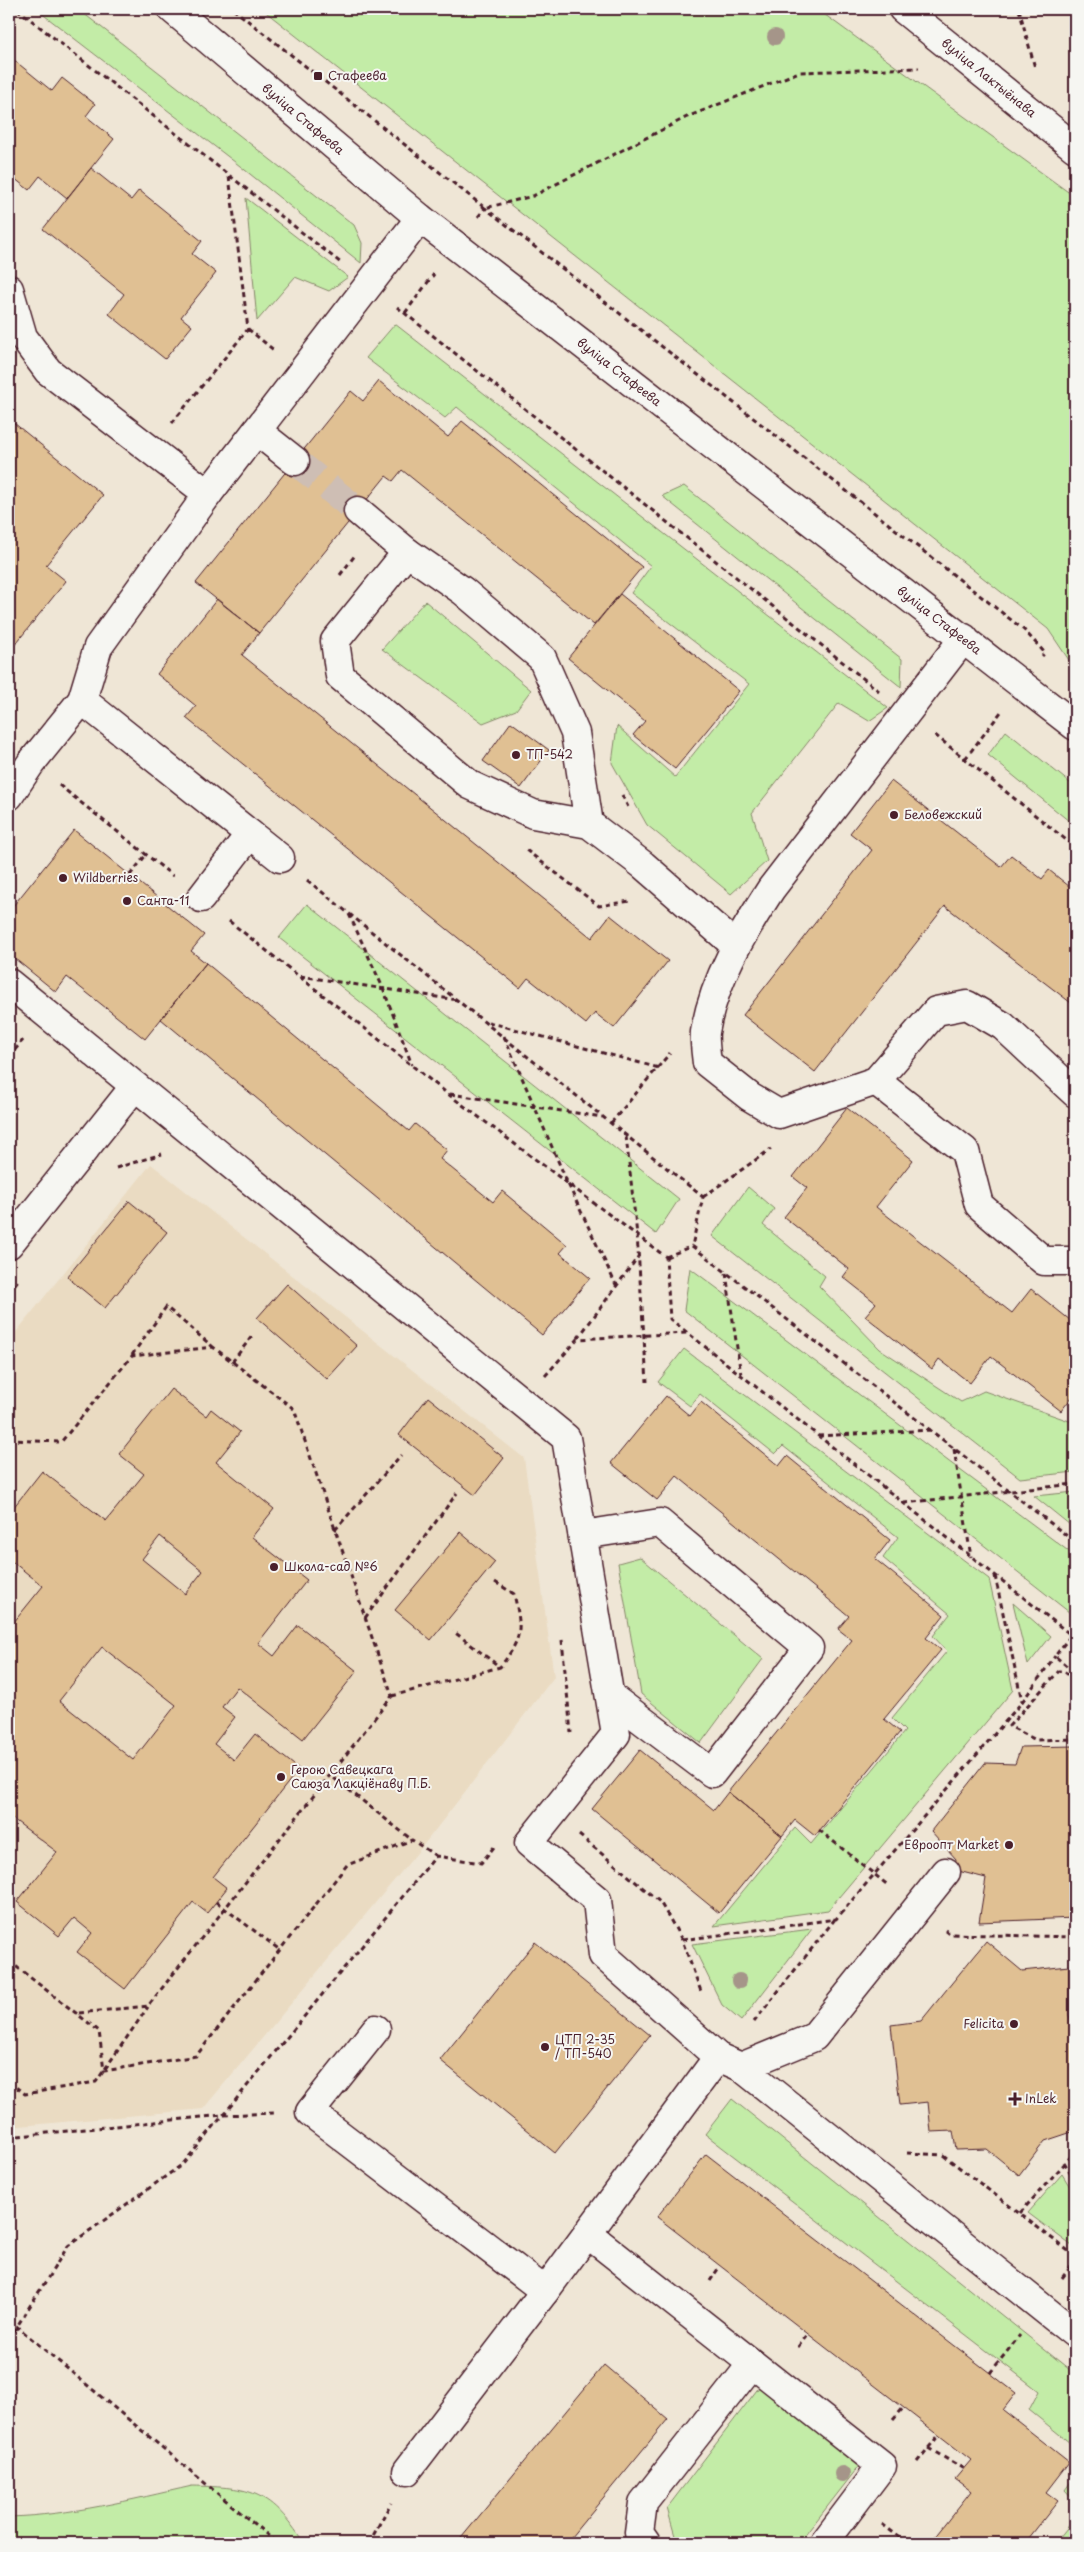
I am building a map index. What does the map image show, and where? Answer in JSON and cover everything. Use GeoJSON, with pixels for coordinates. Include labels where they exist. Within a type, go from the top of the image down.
{"type":"FeatureCollection","features":[{"type":"Feature","properties":{"kind":"street","name":"вуліца Стафеева"},"geometry":{"type":"LineString","coordinates":[[172,9],[420,218],[964,638],[1075,726]]}},
{"type":"Feature","properties":{"kind":"street","name":"вуліца Лактыёнава"},"geometry":{"type":"LineString","coordinates":[[910,11],[1075,148]]}},
{"type":"Feature","properties":{"kind":"street"},"geometry":{"type":"LineString","coordinates":[[9,796],[31,763],[82,700],[98,647],[208,494],[258,432],[368,284],[420,218]]}},
{"type":"Feature","properties":{"kind":"street"},"geometry":{"type":"LineString","coordinates":[[9,289],[16,346],[208,494]]}},
{"type":"Feature","properties":{"kind":"street"},"geometry":{"type":"LineString","coordinates":[[258,432],[295,461]]}},
{"type":"Feature","properties":{"kind":"street"},"geometry":{"type":"LineString","coordinates":[[367,519],[407,552],[462,591],[542,658],[575,733],[589,824]]}},
{"type":"Feature","properties":{"kind":"street"},"geometry":{"type":"LineString","coordinates":[[407,552],[335,642],[340,676],[470,785],[533,814],[589,824],[643,865],[736,946]]}},
{"type":"Feature","properties":{"kind":"street"},"geometry":{"type":"LineString","coordinates":[[964,638],[770,889],[719,979],[705,1034],[707,1063],[750,1097],[779,1114],[876,1081],[936,1012],[967,1005],[1003,1026],[1075,1093]]}},
{"type":"Feature","properties":{"kind":"street"},"geometry":{"type":"LineString","coordinates":[[82,700],[280,858]]}},
{"type":"Feature","properties":{"kind":"street"},"geometry":{"type":"LineString","coordinates":[[201,898],[250,834]]}},
{"type":"Feature","properties":{"kind":"street"},"geometry":{"type":"LineString","coordinates":[[9,983],[566,1438],[616,1734],[529,1843],[597,1900],[602,1955],[729,2062],[1075,2334]]}},
{"type":"Feature","properties":{"kind":"street"},"geometry":{"type":"LineString","coordinates":[[876,1081],[965,1151],[979,1205],[1044,1261],[1075,1261]]}},
{"type":"Feature","properties":{"kind":"street"},"geometry":{"type":"LineString","coordinates":[[9,1244],[135,1086]]}},
{"type":"Feature","properties":{"kind":"street"},"geometry":{"type":"LineString","coordinates":[[583,1535],[660,1523],[809,1648],[712,1773],[610,1696]]}},
{"type":"Feature","properties":{"kind":"street"},"geometry":{"type":"LineString","coordinates":[[408,2471],[588,2234],[729,2062],[814,2037],[946,1872]]}},
{"type":"Feature","properties":{"kind":"street"},"geometry":{"type":"LineString","coordinates":[[376,2029],[310,2112],[545,2292]]}},
{"type":"Feature","properties":{"kind":"street"},"geometry":{"type":"LineString","coordinates":[[588,2234],[882,2466],[824,2543]]}},
{"type":"Feature","properties":{"kind":"street"},"geometry":{"type":"LineString","coordinates":[[646,2543],[639,2533],[643,2503],[752,2364]]}},
{"type":"Feature","properties":{"kind":"path"},"geometry":{"type":"LineString","coordinates":[[17,9],[368,284],[1075,847]]}},
{"type":"Feature","properties":{"kind":"path"},"geometry":{"type":"LineString","coordinates":[[233,9],[486,208],[532,196],[687,116],[798,72],[925,68]]}},
{"type":"Feature","properties":{"kind":"path"},"geometry":{"type":"LineString","coordinates":[[1019,9],[1035,70],[1042,75]]}},
{"type":"Feature","properties":{"kind":"path"},"geometry":{"type":"LineString","coordinates":[[150,451],[248,330],[229,176]]}},
{"type":"Feature","properties":{"kind":"path"},"geometry":{"type":"LineString","coordinates":[[335,581],[367,519]]}},
{"type":"Feature","properties":{"kind":"path"},"geometry":{"type":"LineString","coordinates":[[31,763],[448,1094],[666,1257],[670,1319],[1071,1636]]}},
{"type":"Feature","properties":{"kind":"path"},"geometry":{"type":"LineString","coordinates":[[621,794],[630,811]]}},
{"type":"Feature","properties":{"kind":"path"},"geometry":{"type":"LineString","coordinates":[[521,846],[599,906],[633,900]]}},
{"type":"Feature","properties":{"kind":"path"},"geometry":{"type":"LineString","coordinates":[[130,875],[146,855]]}},
{"type":"Feature","properties":{"kind":"path"},"geometry":{"type":"LineString","coordinates":[[307,880],[485,1022],[504,1035],[602,1117],[703,1197]]}},
{"type":"Feature","properties":{"kind":"path"},"geometry":{"type":"LineString","coordinates":[[349,913],[382,988],[412,1065]]}},
{"type":"Feature","properties":{"kind":"path"},"geometry":{"type":"LineString","coordinates":[[298,975],[458,1000]]}},
{"type":"Feature","properties":{"kind":"path"},"geometry":{"type":"LineString","coordinates":[[485,1022],[659,1068]]}},
{"type":"Feature","properties":{"kind":"path"},"geometry":{"type":"LineString","coordinates":[[611,1123],[659,1068],[687,1030],[705,1034]]}},
{"type":"Feature","properties":{"kind":"path"},"geometry":{"type":"LineString","coordinates":[[504,1035],[533,1106],[616,1287]]}},
{"type":"Feature","properties":{"kind":"path"},"geometry":{"type":"LineString","coordinates":[[448,1094],[602,1117]]}},
{"type":"Feature","properties":{"kind":"path"},"geometry":{"type":"LineString","coordinates":[[626,1135],[637,1235],[646,1382]]}},
{"type":"Feature","properties":{"kind":"path"},"geometry":{"type":"LineString","coordinates":[[692,1246],[703,1197],[772,1148]]}},
{"type":"Feature","properties":{"kind":"path"},"geometry":{"type":"LineString","coordinates":[[161,1153],[168,1158]]}},
{"type":"Feature","properties":{"kind":"path"},"geometry":{"type":"LineString","coordinates":[[666,1257],[692,1246]]}},
{"type":"Feature","properties":{"kind":"path"},"geometry":{"type":"LineString","coordinates":[[692,1246],[1075,1542]]}},
{"type":"Feature","properties":{"kind":"path"},"geometry":{"type":"LineString","coordinates":[[523,1402],[578,1339],[638,1257]]}},
{"type":"Feature","properties":{"kind":"path"},"geometry":{"type":"LineString","coordinates":[[726,1273],[741,1375]]}},
{"type":"Feature","properties":{"kind":"path"},"geometry":{"type":"LineString","coordinates":[[9,1440],[61,1442],[132,1356],[166,1307],[213,1347],[294,1409],[392,1696]]}},
{"type":"Feature","properties":{"kind":"path"},"geometry":{"type":"LineString","coordinates":[[578,1339],[688,1333]]}},
{"type":"Feature","properties":{"kind":"path"},"geometry":{"type":"LineString","coordinates":[[232,1362],[253,1335]]}},
{"type":"Feature","properties":{"kind":"path"},"geometry":{"type":"LineString","coordinates":[[132,1356],[213,1347]]}},
{"type":"Feature","properties":{"kind":"path"},"geometry":{"type":"LineString","coordinates":[[818,1436],[932,1430]]}},
{"type":"Feature","properties":{"kind":"path"},"geometry":{"type":"LineString","coordinates":[[954,1448],[971,1557]]}},
{"type":"Feature","properties":{"kind":"path"},"geometry":{"type":"LineString","coordinates":[[335,1530],[401,1455]]}},
{"type":"Feature","properties":{"kind":"path"},"geometry":{"type":"LineString","coordinates":[[904,1503],[1075,1484]]}},
{"type":"Feature","properties":{"kind":"path"},"geometry":{"type":"LineString","coordinates":[[365,1618],[457,1494]]}},
{"type":"Feature","properties":{"kind":"path"},"geometry":{"type":"LineString","coordinates":[[995,1576],[1022,1702]]}},
{"type":"Feature","properties":{"kind":"path"},"geometry":{"type":"LineString","coordinates":[[9,2082],[24,2094],[96,2082],[148,2006],[392,1696],[500,1667],[512,1651],[521,1625],[514,1594],[495,1582]]}},
{"type":"Feature","properties":{"kind":"path"},"geometry":{"type":"LineString","coordinates":[[750,2028],[836,1919],[1022,1702],[1075,1630]]}},
{"type":"Feature","properties":{"kind":"path"},"geometry":{"type":"LineString","coordinates":[[453,1631],[500,1667]]}},
{"type":"Feature","properties":{"kind":"path"},"geometry":{"type":"LineString","coordinates":[[562,1639],[572,1735]]}},
{"type":"Feature","properties":{"kind":"path"},"geometry":{"type":"LineString","coordinates":[[1055,1656],[1075,1673]]}},
{"type":"Feature","properties":{"kind":"path"},"geometry":{"type":"LineString","coordinates":[[1075,1680],[1064,1671],[1059,1671],[1009,1726],[1036,1740],[1075,1739]]}},
{"type":"Feature","properties":{"kind":"path"},"geometry":{"type":"LineString","coordinates":[[330,1775],[412,1840],[436,1856],[482,1863]]}},
{"type":"Feature","properties":{"kind":"path"},"geometry":{"type":"LineString","coordinates":[[819,1830],[950,1934],[1075,1937]]}},
{"type":"Feature","properties":{"kind":"path"},"geometry":{"type":"LineString","coordinates":[[104,2071],[196,2056],[347,1865],[412,1840]]}},
{"type":"Feature","properties":{"kind":"path"},"geometry":{"type":"LineString","coordinates":[[9,2339],[68,2246],[183,2164],[436,1856]]}},
{"type":"Feature","properties":{"kind":"path"},"geometry":{"type":"LineString","coordinates":[[216,1902],[280,1950]]}},
{"type":"Feature","properties":{"kind":"path"},"geometry":{"type":"LineString","coordinates":[[682,1940],[836,1919]]}},
{"type":"Feature","properties":{"kind":"path"},"geometry":{"type":"LineString","coordinates":[[9,1961],[99,2031],[104,2071]]}},
{"type":"Feature","properties":{"kind":"path"},"geometry":{"type":"LineString","coordinates":[[78,2014],[148,2006]]}},
{"type":"Feature","properties":{"kind":"path"},"geometry":{"type":"LineString","coordinates":[[9,2136],[222,2115],[310,2112]]}},
{"type":"Feature","properties":{"kind":"path"},"geometry":{"type":"LineString","coordinates":[[1020,2213],[1075,2152]]}},
{"type":"Feature","properties":{"kind":"path"},"geometry":{"type":"LineString","coordinates":[[1064,2162],[1075,2180]]}},
{"type":"Feature","properties":{"kind":"path"},"geometry":{"type":"LineString","coordinates":[[710,2281],[720,2266]]}},
{"type":"Feature","properties":{"kind":"path"},"geometry":{"type":"LineString","coordinates":[[9,2320],[278,2543]]}},
{"type":"Feature","properties":{"kind":"path"},"geometry":{"type":"LineString","coordinates":[[798,2347],[808,2334]]}},
{"type":"Feature","properties":{"kind":"path"},"geometry":{"type":"LineString","coordinates":[[893,2420],[904,2407]]}},
{"type":"Feature","properties":{"kind":"path"},"geometry":{"type":"LineString","coordinates":[[928,2448],[964,2468]]}},
{"type":"Feature","properties":{"kind":"path"},"geometry":{"type":"LineString","coordinates":[[369,2543],[408,2471]]}},
{"type":"Feature","properties":{"kind":"path"},"geometry":{"type":"LineString","coordinates":[[880,2523],[907,2543]]}},
{"type":"Feature","properties":{"kind":"shaded area","name":"Школа-сад №6"},"geometry":{"type":"Polygon","coordinates":[[[151,1164],[524,1458],[554,1677],[422,1847],[203,2109],[9,2127],[9,1341],[151,1164]]]}},
{"type":"Feature","properties":{"kind":"green space"},"geometry":{"type":"Polygon","coordinates":[[[36,9],[78,9],[354,225],[362,243],[361,263],[240,166],[36,9]]]}},
{"type":"Feature","properties":{"kind":"green space"},"geometry":{"type":"Polygon","coordinates":[[[262,9],[817,9],[1075,197],[1075,669],[1048,629],[262,9]]]}},
{"type":"Feature","properties":{"kind":"green space"},"geometry":{"type":"Polygon","coordinates":[[[246,198],[348,277],[329,291],[295,277],[257,321],[246,198]]]}},
{"type":"Feature","properties":{"kind":"green space"},"geometry":{"type":"Polygon","coordinates":[[[395,324],[888,708],[869,721],[839,703],[752,813],[767,861],[731,894],[647,825],[612,763],[617,726],[675,777],[749,684],[631,593],[651,566],[457,407],[445,418],[366,358],[395,324]]]}},
{"type":"Feature","properties":{"kind":"green space"},"geometry":{"type":"Polygon","coordinates":[[[684,486],[902,659],[901,687],[662,496],[684,486]]]}},
{"type":"Feature","properties":{"kind":"green space"},"geometry":{"type":"Polygon","coordinates":[[[425,601],[531,690],[516,710],[483,723],[382,649],[425,601]]]}},
{"type":"Feature","properties":{"kind":"green space"},"geometry":{"type":"Polygon","coordinates":[[[1006,731],[1075,787],[1075,826],[988,755],[1006,731]]]}},
{"type":"Feature","properties":{"kind":"green space"},"geometry":{"type":"Polygon","coordinates":[[[307,904],[679,1199],[656,1234],[279,938],[307,904]]]}},
{"type":"Feature","properties":{"kind":"green space"},"geometry":{"type":"Polygon","coordinates":[[[748,1187],[774,1209],[763,1225],[825,1276],[819,1286],[880,1349],[961,1402],[984,1391],[1075,1423],[1075,1472],[1020,1478],[712,1236],[748,1187]]]}},
{"type":"Feature","properties":{"kind":"green space"},"geometry":{"type":"Polygon","coordinates":[[[690,1268],[1075,1556],[1074,1616],[684,1310],[690,1268]]]}},
{"type":"Feature","properties":{"kind":"green space"},"geometry":{"type":"Polygon","coordinates":[[[684,1349],[989,1579],[1013,1690],[828,1910],[714,1926],[795,1828],[811,1844],[905,1731],[892,1718],[947,1651],[933,1636],[950,1614],[883,1558],[898,1537],[783,1446],[775,1454],[700,1394],[690,1406],[658,1382],[684,1349]]]}},
{"type":"Feature","properties":{"kind":"green space"},"geometry":{"type":"Polygon","coordinates":[[[1075,1492],[1075,1529],[1034,1496],[1075,1492]]]}},
{"type":"Feature","properties":{"kind":"green space"},"geometry":{"type":"Polygon","coordinates":[[[640,1557],[763,1659],[701,1743],[641,1694],[618,1563],[640,1557]]]}},
{"type":"Feature","properties":{"kind":"green space"},"geometry":{"type":"Polygon","coordinates":[[[1013,1603],[1051,1636],[1028,1665],[1013,1603]]]}},
{"type":"Feature","properties":{"kind":"green space"},"geometry":{"type":"Polygon","coordinates":[[[812,1929],[741,2021],[722,2005],[692,1944],[812,1929]]]}},
{"type":"Feature","properties":{"kind":"green space"},"geometry":{"type":"Polygon","coordinates":[[[732,2099],[1075,2374],[1075,2447],[1029,2410],[1039,2391],[705,2134],[732,2099]]]}},
{"type":"Feature","properties":{"kind":"green space"},"geometry":{"type":"Polygon","coordinates":[[[1062,2174],[1075,2195],[1075,2242],[1072,2246],[1028,2213],[1062,2174]]]}},
{"type":"Feature","properties":{"kind":"green space"},"geometry":{"type":"Polygon","coordinates":[[[760,2386],[859,2466],[799,2543],[677,2543],[667,2508],[760,2386]]]}},
{"type":"Feature","properties":{"kind":"green space"},"geometry":{"type":"Polygon","coordinates":[[[1075,2476],[1075,2501],[1065,2490],[1075,2476]]]}},
{"type":"Feature","properties":{"kind":"green space"},"geometry":{"type":"Polygon","coordinates":[[[192,2486],[230,2488],[258,2495],[270,2502],[281,2512],[304,2543],[9,2543],[9,2517],[78,2510],[192,2486]]]}},
{"type":"Feature","properties":{"kind":"green space"},"geometry":{"type":"Polygon","coordinates":[[[1075,2518],[1075,2543],[1055,2543],[1075,2518]]]}},
{"type":"Feature","properties":{"kind":"building"},"geometry":{"type":"Polygon","coordinates":[[[9,56],[52,91],[62,78],[95,104],[86,116],[114,139],[67,198],[40,176],[29,190],[9,174],[9,56]]]}},
{"type":"Feature","properties":{"kind":"building"},"geometry":{"type":"Polygon","coordinates":[[[91,168],[131,200],[139,190],[202,241],[192,254],[216,273],[181,317],[192,326],[165,359],[109,314],[124,294],[43,229],[91,168]]]}},
{"type":"Feature","properties":{"kind":"building"},"geometry":{"type":"Polygon","coordinates":[[[379,381],[448,437],[462,421],[642,567],[594,625],[402,470],[393,481],[386,476],[259,633],[196,583],[351,391],[363,401],[379,381]]]}},
{"type":"Feature","properties":{"kind":"building"},"geometry":{"type":"Polygon","coordinates":[[[9,419],[103,495],[46,565],[66,581],[9,652],[9,419]]]}},
{"type":"Feature","properties":{"kind":"building"},"geometry":{"type":"Polygon","coordinates":[[[620,594],[739,691],[675,769],[633,735],[645,721],[568,658],[620,594]]]}},
{"type":"Feature","properties":{"kind":"building"},"geometry":{"type":"Polygon","coordinates":[[[217,599],[259,633],[242,655],[592,938],[610,915],[668,961],[614,1028],[595,1013],[586,1024],[528,978],[520,988],[186,718],[196,706],[157,674],[217,599]]]}},
{"type":"Feature","properties":{"kind":"building","name":"ТП-542"},"geometry":{"type":"Polygon","coordinates":[[[511,722],[549,750],[521,788],[483,761],[511,722]]]}},
{"type":"Feature","properties":{"kind":"building"},"geometry":{"type":"Polygon","coordinates":[[[891,781],[1001,867],[1011,855],[1042,879],[1049,870],[1075,891],[1075,1006],[945,906],[815,1072],[743,1015],[872,850],[850,833],[891,781]]]}},
{"type":"Feature","properties":{"kind":"building"},"geometry":{"type":"Polygon","coordinates":[[[74,830],[204,935],[191,951],[206,963],[145,1039],[67,977],[56,992],[9,954],[9,911],[74,830]]]}},
{"type":"Feature","properties":{"kind":"building"},"geometry":{"type":"Polygon","coordinates":[[[206,963],[409,1131],[415,1124],[447,1150],[440,1159],[493,1202],[502,1191],[567,1245],[560,1253],[590,1278],[542,1335],[161,1019],[206,963]]]}},
{"type":"Feature","properties":{"kind":"building"},"geometry":{"type":"Polygon","coordinates":[[[847,1108],[913,1160],[876,1207],[1012,1313],[1031,1289],[1070,1320],[1075,1314],[1075,1400],[1072,1397],[1061,1411],[991,1356],[970,1383],[939,1359],[932,1369],[865,1316],[876,1303],[843,1277],[849,1269],[784,1217],[807,1188],[793,1177],[847,1108]]]}},
{"type":"Feature","properties":{"kind":"building"},"geometry":{"type":"Polygon","coordinates":[[[129,1201],[167,1232],[105,1308],[67,1277],[129,1201]]]}},
{"type":"Feature","properties":{"kind":"building"},"geometry":{"type":"Polygon","coordinates":[[[287,1284],[357,1346],[327,1379],[257,1318],[287,1284]]]}},
{"type":"Feature","properties":{"kind":"building"},"geometry":{"type":"Polygon","coordinates":[[[171,1389],[206,1416],[211,1409],[240,1432],[216,1462],[274,1509],[252,1537],[307,1580],[258,1643],[274,1656],[298,1625],[357,1671],[303,1739],[237,1687],[222,1707],[235,1717],[214,1744],[234,1760],[255,1734],[299,1769],[213,1877],[227,1888],[207,1913],[193,1902],[125,1989],[77,1952],[92,1933],[74,1918],[59,1936],[17,1902],[57,1852],[9,1816],[9,1628],[43,1586],[9,1559],[9,1513],[42,1471],[106,1521],[144,1474],[119,1454],[171,1389]],[[160,1536],[142,1559],[185,1594],[203,1571],[160,1536]],[[102,1647],[59,1701],[133,1760],[176,1705],[102,1647]]]}},
{"type":"Feature","properties":{"kind":"building"},"geometry":{"type":"Polygon","coordinates":[[[666,1396],[690,1416],[701,1402],[779,1466],[787,1456],[890,1540],[875,1559],[944,1615],[926,1638],[941,1650],[884,1719],[900,1732],[815,1836],[795,1820],[782,1836],[728,1792],[852,1640],[838,1629],[849,1616],[677,1476],[657,1500],[611,1463],[666,1396]]]}},
{"type":"Feature","properties":{"kind":"building"},"geometry":{"type":"Polygon","coordinates":[[[428,1397],[504,1458],[475,1495],[399,1435],[428,1397]]]}},
{"type":"Feature","properties":{"kind":"building"},"geometry":{"type":"Polygon","coordinates":[[[460,1532],[495,1562],[431,1640],[395,1610],[460,1532]]]}},
{"type":"Feature","properties":{"kind":"building","name":"Евроопт Market"},"geometry":{"type":"Polygon","coordinates":[[[1075,1746],[1075,1918],[979,1922],[986,1878],[954,1870],[956,1859],[931,1831],[985,1763],[1015,1764],[1021,1747],[1075,1746]]]}},
{"type":"Feature","properties":{"kind":"building"},"geometry":{"type":"Polygon","coordinates":[[[640,1750],[714,1810],[728,1792],[782,1836],[719,1913],[592,1809],[640,1750]]]}},
{"type":"Feature","properties":{"kind":"building"},"geometry":{"type":"Polygon","coordinates":[[[986,1941],[1022,1971],[1069,1966],[1069,2015],[1075,2042],[1075,2131],[1045,2141],[1019,2175],[987,2149],[956,2150],[953,2131],[931,2132],[928,2102],[900,2105],[891,2025],[921,2021],[986,1941]]]}},
{"type":"Feature","properties":{"kind":"building","name":"ЦТП 2-35 / ТП-540"},"geometry":{"type":"Polygon","coordinates":[[[535,1942],[650,2035],[555,2153],[440,2060],[535,1942]]]}},
{"type":"Feature","properties":{"kind":"building"},"geometry":{"type":"Polygon","coordinates":[[[706,2154],[1016,2393],[1003,2410],[1069,2462],[1046,2492],[1058,2501],[1025,2543],[930,2543],[971,2491],[955,2479],[971,2460],[657,2217],[706,2154]]]}},
{"type":"Feature","properties":{"kind":"building"},"geometry":{"type":"Polygon","coordinates":[[[604,2365],[668,2419],[566,2543],[457,2543],[604,2365]]]}},
{"type":"Feature","properties":{"kind":"tunnel"},"geometry":{"type":"LineString","coordinates":[[295,461],[358,511]]}},
{"type":"Feature","properties":{"kind":"place","name":"Стафеева"},"geometry":{"type":"Point","coordinates":[318,76]}},
{"type":"Feature","properties":{"kind":"place","name":"ТП-542"},"geometry":{"type":"Point","coordinates":[516,755]}},
{"type":"Feature","properties":{"kind":"place","name":"Беловежский"},"geometry":{"type":"Point","coordinates":[894,815]}},
{"type":"Feature","properties":{"kind":"place","name":"Wildberries"},"geometry":{"type":"Point","coordinates":[63,878]}},
{"type":"Feature","properties":{"kind":"place","name":"Санта-11"},"geometry":{"type":"Point","coordinates":[127,901]}},
{"type":"Feature","properties":{"kind":"place","name":"Школа-сад №6"},"geometry":{"type":"Point","coordinates":[274,1567]}},
{"type":"Feature","properties":{"kind":"place","name":"Герою Савецкага Саюза Лакціёнаву П.Б."},"geometry":{"type":"Point","coordinates":[281,1777]}},
{"type":"Feature","properties":{"kind":"place","name":"Евроопт Market"},"geometry":{"type":"Point","coordinates":[1009,1845]}},
{"type":"Feature","properties":{"kind":"place","name":"Felicita"},"geometry":{"type":"Point","coordinates":[1014,2024]}},
{"type":"Feature","properties":{"kind":"place","name":"ЦТП 2-35 / ТП-540"},"geometry":{"type":"Point","coordinates":[545,2047]}},
{"type":"Feature","properties":{"kind":"place","name":"InLek"},"geometry":{"type":"Point","coordinates":[1015,2099]}}]}
